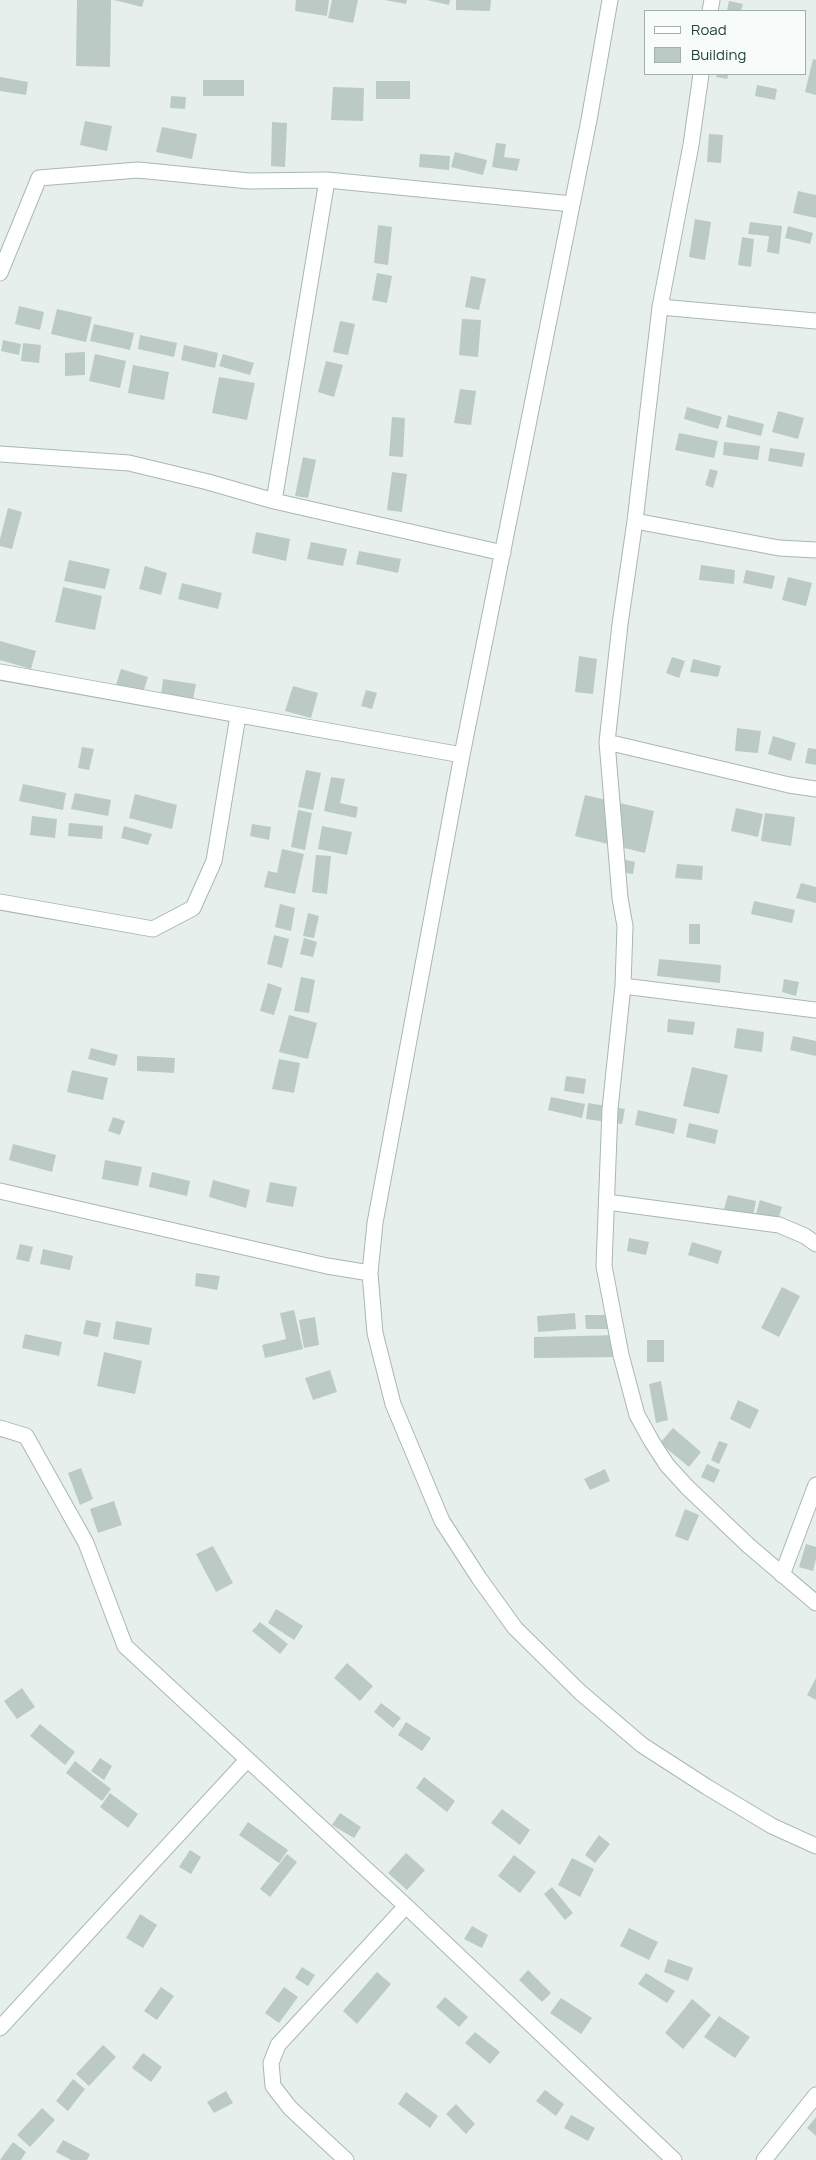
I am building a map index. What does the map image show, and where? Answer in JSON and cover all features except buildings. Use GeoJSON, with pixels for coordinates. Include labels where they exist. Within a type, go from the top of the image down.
{"type":"FeatureCollection","features":[{"type":"Feature","properties":{"kind":"street"},"geometry":{"type":"LineString","coordinates":[[610,0],[572,204],[462,756],[375,1223],[370,1273],[375,1333],[393,1404],[442,1521],[479,1578],[516,1628],[580,1692],[642,1745],[772,1826],[816,1846]]}},
{"type":"Feature","properties":{"kind":"street"},"geometry":{"type":"LineString","coordinates":[[701,75],[691,145],[660,307],[607,742],[620,898],[625,926],[623,986],[610,1109],[604,1266],[620,1355],[637,1416],[667,1465],[687,1487],[782,1575],[816,1603]]}},
{"type":"Feature","properties":{"kind":"street"},"geometry":{"type":"LineString","coordinates":[[0,273],[39,178],[138,170],[249,181],[327,180],[572,204]]}},
{"type":"Feature","properties":{"kind":"street"},"geometry":{"type":"LineString","coordinates":[[274,501],[327,180]]}},
{"type":"Feature","properties":{"kind":"street"},"geometry":{"type":"LineString","coordinates":[[660,307],[816,321]]}},
{"type":"Feature","properties":{"kind":"street"},"geometry":{"type":"LineString","coordinates":[[0,454],[129,463],[208,482],[274,501],[503,553]]}},
{"type":"Feature","properties":{"kind":"street"},"geometry":{"type":"LineString","coordinates":[[635,521],[779,548],[816,550]]}},
{"type":"Feature","properties":{"kind":"street"},"geometry":{"type":"LineString","coordinates":[[0,672],[462,756]]}},
{"type":"Feature","properties":{"kind":"street"},"geometry":{"type":"LineString","coordinates":[[0,902],[153,929],[193,908],[214,860],[238,716]]}},
{"type":"Feature","properties":{"kind":"street"},"geometry":{"type":"LineString","coordinates":[[607,742],[788,785],[816,789]]}},
{"type":"Feature","properties":{"kind":"street"},"geometry":{"type":"LineString","coordinates":[[623,986],[816,1010]]}},
{"type":"Feature","properties":{"kind":"street"},"geometry":{"type":"LineString","coordinates":[[0,1191],[327,1266],[370,1273]]}},
{"type":"Feature","properties":{"kind":"street"},"geometry":{"type":"LineString","coordinates":[[607,1202],[779,1225],[805,1236],[816,1244]]}},
{"type":"Feature","properties":{"kind":"street"},"geometry":{"type":"LineString","coordinates":[[0,1428],[26,1436],[86,1543],[125,1646],[406,1906],[674,2160]]}},
{"type":"Feature","properties":{"kind":"street"},"geometry":{"type":"LineString","coordinates":[[782,1575],[816,1486]]}},
{"type":"Feature","properties":{"kind":"street"},"geometry":{"type":"LineString","coordinates":[[0,2028],[248,1760]]}},
{"type":"Feature","properties":{"kind":"street"},"geometry":{"type":"LineString","coordinates":[[346,2160],[290,2108],[273,2086],[271,2063],[278,2045],[406,1906]]}},
{"type":"Feature","properties":{"kind":"street"},"geometry":{"type":"LineString","coordinates":[[764,2160],[816,2095]]}}]}
